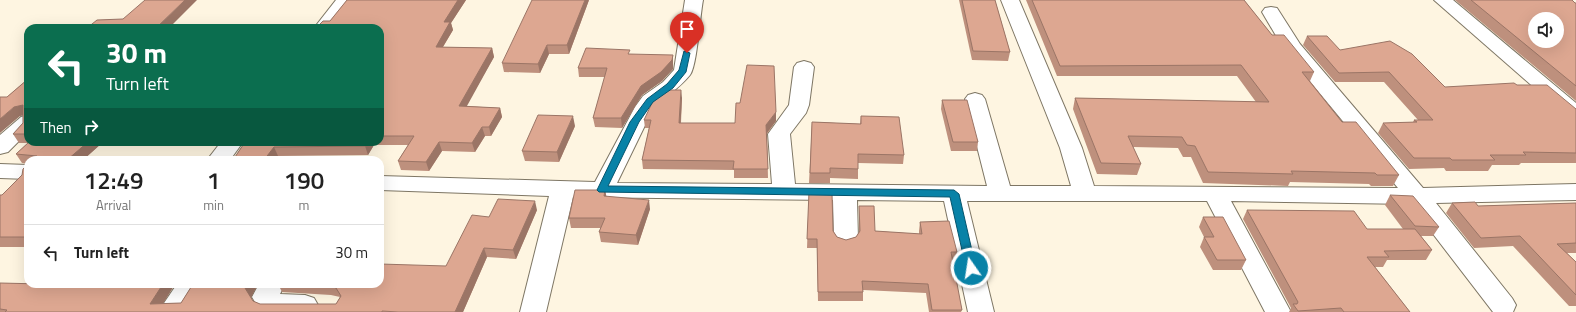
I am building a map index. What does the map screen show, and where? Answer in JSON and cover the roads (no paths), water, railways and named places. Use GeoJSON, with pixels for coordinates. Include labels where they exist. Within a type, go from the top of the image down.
{"type":"FeatureCollection","features":[{"type":"Feature","properties":{"kind":"street"},"geometry":{"type":"LineString","coordinates":[[326,24],[345,0]]}},
{"type":"Feature","properties":{"kind":"street"},"geometry":{"type":"LineString","coordinates":[[602,190],[642,111],[650,100],[670,86],[683,70],[694,0]]}},
{"type":"Feature","properties":{"kind":"street"},"geometry":{"type":"LineString","coordinates":[[1010,0],[1071,148],[1085,194]]}},
{"type":"Feature","properties":{"kind":"street"},"geometry":{"type":"LineString","coordinates":[[1443,0],[1576,114]]}},
{"type":"Feature","properties":{"kind":"street"},"geometry":{"type":"LineString","coordinates":[[1271,12],[1302,59],[1417,196],[1503,305]]}},
{"type":"Feature","properties":{"kind":"street"},"geometry":{"type":"LineString","coordinates":[[784,191],[779,134],[781,129],[795,114],[798,108],[804,67]]}},
{"type":"Feature","properties":{"kind":"street"},"geometry":{"type":"LineString","coordinates":[[975,99],[1001,194]]}},
{"type":"Feature","properties":{"kind":"street"},"geometry":{"type":"LineString","coordinates":[[0,147],[24,125]]}},
{"type":"Feature","properties":{"kind":"street"},"geometry":{"type":"LineString","coordinates":[[221,156],[229,146]]}},
{"type":"Feature","properties":{"kind":"street"},"geometry":{"type":"LineString","coordinates":[[0,171],[24,172]]}},
{"type":"Feature","properties":{"kind":"street"},"geometry":{"type":"LineString","coordinates":[[5,193],[24,175]]}},
{"type":"Feature","properties":{"kind":"street"},"geometry":{"type":"LineString","coordinates":[[384,182],[602,190],[954,194],[1215,193],[1417,196],[1576,192]]}},
{"type":"Feature","properties":{"kind":"street"},"geometry":{"type":"LineString","coordinates":[[533,312],[563,188]]}},
{"type":"Feature","properties":{"kind":"street"},"geometry":{"type":"LineString","coordinates":[[845,192],[846,239]]}},
{"type":"Feature","properties":{"kind":"street"},"geometry":{"type":"LineString","coordinates":[[1215,193],[1278,312]]}},
{"type":"Feature","properties":{"kind":"street"},"geometry":{"type":"LineString","coordinates":[[954,194],[981,312]]}},
{"type":"Feature","properties":{"kind":"street"},"geometry":{"type":"LineString","coordinates":[[171,312],[188,288]]}},
{"type":"Feature","properties":{"kind":"street"},"geometry":{"type":"LineString","coordinates":[[270,288],[265,297],[269,303],[331,306]]}}]}
